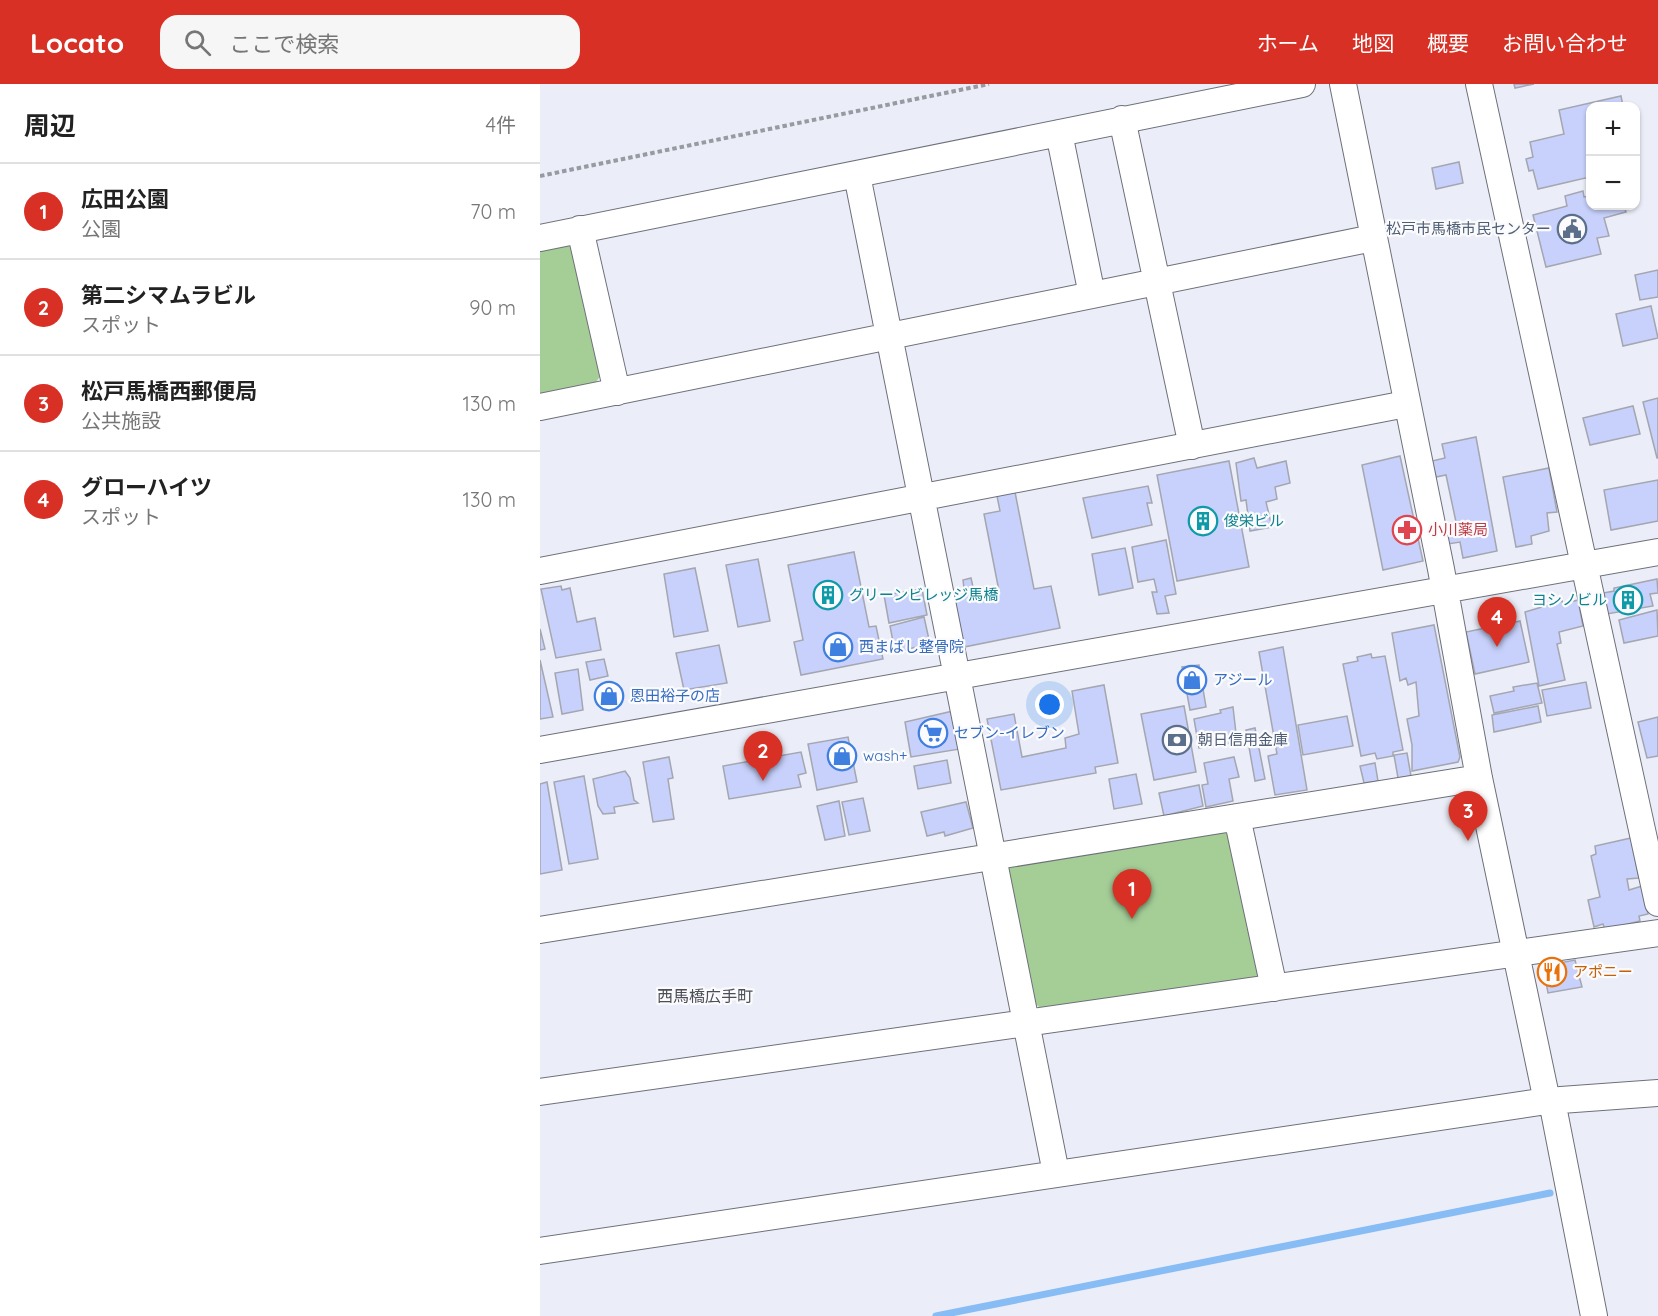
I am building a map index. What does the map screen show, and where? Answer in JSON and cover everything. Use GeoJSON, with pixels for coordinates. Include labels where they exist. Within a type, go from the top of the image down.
{"type":"FeatureCollection","features":[{"type":"Feature","properties":{"kind":"street"},"geometry":{"type":"LineString","coordinates":[[540,238],[1059,133],[1122,118],[1302,84]]}},
{"type":"Feature","properties":{"kind":"street"},"geometry":{"type":"LineString","coordinates":[[1343,84],[1444,590],[1479,778],[1550,1101],[1594,1316]]}},
{"type":"Feature","properties":{"kind":"street"},"geometry":{"type":"LineString","coordinates":[[1479,84],[1586,565],[1612,703],[1658,903]]}},
{"type":"Feature","properties":{"kind":"street"},"geometry":{"type":"LineString","coordinates":[[1122,118],[1192,446]]}},
{"type":"Feature","properties":{"kind":"street"},"geometry":{"type":"LineString","coordinates":[[1059,133],[1092,295]]}},
{"type":"Feature","properties":{"kind":"street"},"geometry":{"type":"LineString","coordinates":[[857,174],[1056,1173]]}},
{"type":"Feature","properties":{"kind":"street"},"geometry":{"type":"LineString","coordinates":[[580,229],[617,392]]}},
{"type":"Feature","properties":{"kind":"street"},"geometry":{"type":"LineString","coordinates":[[540,407],[1373,238]]}},
{"type":"Feature","properties":{"kind":"street"},"geometry":{"type":"LineString","coordinates":[[540,571],[1406,404]]}},
{"type":"Feature","properties":{"kind":"street"},"geometry":{"type":"LineString","coordinates":[[540,750],[1658,552]]}},
{"type":"Feature","properties":{"kind":"street"},"geometry":{"type":"LineString","coordinates":[[540,930],[1479,778]]}},
{"type":"Feature","properties":{"kind":"street"},"geometry":{"type":"LineString","coordinates":[[1237,817],[1275,988]]}},
{"type":"Feature","properties":{"kind":"street"},"geometry":{"type":"LineString","coordinates":[[540,1092],[1658,933]]}},
{"type":"Feature","properties":{"kind":"street"},"geometry":{"type":"LineString","coordinates":[[540,1251],[1550,1101],[1658,1093]]}},
{"type":"Feature","properties":{"kind":"path"},"geometry":{"type":"LineString","coordinates":[[540,176],[989,84]]}},
{"type":"Feature","properties":{"kind":"green space"},"geometry":{"type":"Polygon","coordinates":[[[563,243],[577,251],[604,371],[593,386],[540,397],[540,248],[563,243]]]}},
{"type":"Feature","properties":{"kind":"green space"},"geometry":{"type":"Polygon","coordinates":[[[1219,829],[1230,836],[1261,976],[1257,980],[1047,1013],[1030,1000],[1005,874],[1012,863],[1219,829]]]}},
{"type":"Feature","properties":{"kind":"building"},"geometry":{"type":"Polygon","coordinates":[[[1514,84],[1534,84],[1515,88],[1514,84]]]}},
{"type":"Feature","properties":{"kind":"building"},"geometry":{"type":"Polygon","coordinates":[[[1621,96],[1622,102],[1594,102],[1621,96]]]}},
{"type":"Feature","properties":{"kind":"building"},"geometry":{"type":"Polygon","coordinates":[[[1586,104],[1586,178],[1538,189],[1533,170],[1529,171],[1526,159],[1533,157],[1530,142],[1564,134],[1559,110],[1586,104]]]}},
{"type":"Feature","properties":{"kind":"building"},"geometry":{"type":"Polygon","coordinates":[[[1459,162],[1463,183],[1436,189],[1432,168],[1459,162]]]}},
{"type":"Feature","properties":{"kind":"building"},"geometry":{"type":"Polygon","coordinates":[[[1583,191],[1584,197],[1586,197],[1586,210],[1625,210],[1626,212],[1604,218],[1609,236],[1597,238],[1601,254],[1546,267],[1533,215],[1567,206],[1565,196],[1583,191]]]}},
{"type":"Feature","properties":{"kind":"building"},"geometry":{"type":"Polygon","coordinates":[[[1658,270],[1658,297],[1640,300],[1635,275],[1658,270]]]}},
{"type":"Feature","properties":{"kind":"building"},"geometry":{"type":"Polygon","coordinates":[[[1651,306],[1658,338],[1623,346],[1616,314],[1651,306]]]}},
{"type":"Feature","properties":{"kind":"building"},"geometry":{"type":"Polygon","coordinates":[[[1658,398],[1658,458],[1657,458],[1643,402],[1658,398]]]}},
{"type":"Feature","properties":{"kind":"building"},"geometry":{"type":"Polygon","coordinates":[[[1633,406],[1640,434],[1590,445],[1583,418],[1633,406]]]}},
{"type":"Feature","properties":{"kind":"building"},"geometry":{"type":"Polygon","coordinates":[[[1476,437],[1497,551],[1463,558],[1460,542],[1448,544],[1445,524],[1456,522],[1446,475],[1436,477],[1432,461],[1445,458],[1442,444],[1476,437]]]}},
{"type":"Feature","properties":{"kind":"building"},"geometry":{"type":"Polygon","coordinates":[[[1400,456],[1423,561],[1383,570],[1362,465],[1400,456]]]}},
{"type":"Feature","properties":{"kind":"building"},"geometry":{"type":"Polygon","coordinates":[[[1254,458],[1257,468],[1286,461],[1290,483],[1275,487],[1277,499],[1266,502],[1272,527],[1250,531],[1246,500],[1241,501],[1236,463],[1254,458]]]}},
{"type":"Feature","properties":{"kind":"building","name":"俊栄ビル"},"geometry":{"type":"Polygon","coordinates":[[[1229,461],[1249,567],[1177,581],[1157,475],[1229,461]]]}},
{"type":"Feature","properties":{"kind":"building"},"geometry":{"type":"Polygon","coordinates":[[[1549,468],[1557,512],[1547,513],[1549,531],[1531,536],[1532,544],[1516,547],[1503,477],[1549,468]]]}},
{"type":"Feature","properties":{"kind":"building"},"geometry":{"type":"Polygon","coordinates":[[[1658,480],[1658,521],[1611,530],[1604,490],[1658,480]]]}},
{"type":"Feature","properties":{"kind":"building"},"geometry":{"type":"Polygon","coordinates":[[[1148,486],[1152,503],[1147,503],[1152,525],[1092,538],[1083,498],[1148,486]]]}},
{"type":"Feature","properties":{"kind":"building"},"geometry":{"type":"Polygon","coordinates":[[[1015,492],[1034,589],[1051,586],[1060,628],[964,647],[955,600],[965,597],[963,580],[971,578],[975,596],[999,591],[984,514],[1000,511],[997,496],[1015,492]]]}},
{"type":"Feature","properties":{"kind":"building"},"geometry":{"type":"Polygon","coordinates":[[[1166,540],[1176,594],[1165,596],[1169,613],[1157,614],[1152,592],[1157,592],[1154,579],[1138,582],[1132,547],[1166,540]]]}},
{"type":"Feature","properties":{"kind":"building"},"geometry":{"type":"Polygon","coordinates":[[[1125,548],[1133,588],[1099,595],[1092,554],[1125,548]]]}},
{"type":"Feature","properties":{"kind":"building","name":"グリーンビレッジ馬橋"},"geometry":{"type":"Polygon","coordinates":[[[854,552],[869,627],[876,626],[883,659],[801,675],[794,642],[803,640],[788,565],[854,552]]]}},
{"type":"Feature","properties":{"kind":"building"},"geometry":{"type":"Polygon","coordinates":[[[758,559],[770,621],[738,627],[726,565],[758,559]]]}},
{"type":"Feature","properties":{"kind":"building"},"geometry":{"type":"Polygon","coordinates":[[[695,568],[708,631],[674,637],[664,574],[695,568]]]}},
{"type":"Feature","properties":{"kind":"building","name":"ヨシノビル"},"geometry":{"type":"Polygon","coordinates":[[[1657,579],[1658,593],[1650,594],[1653,606],[1607,614],[1603,593],[1614,591],[1614,588],[1657,579]]]}},
{"type":"Feature","properties":{"kind":"building"},"geometry":{"type":"Polygon","coordinates":[[[561,586],[562,590],[570,588],[577,622],[595,618],[601,650],[556,658],[541,589],[561,586]]]}},
{"type":"Feature","properties":{"kind":"building"},"geometry":{"type":"Polygon","coordinates":[[[922,589],[927,615],[889,623],[884,595],[922,589]]]}},
{"type":"Feature","properties":{"kind":"building"},"geometry":{"type":"Polygon","coordinates":[[[1578,600],[1583,626],[1559,632],[1561,643],[1557,644],[1565,680],[1539,686],[1525,612],[1562,601],[1563,604],[1578,600]]]}},
{"type":"Feature","properties":{"kind":"building"},"geometry":{"type":"Polygon","coordinates":[[[1657,610],[1658,636],[1624,643],[1619,620],[1657,610]]]}},
{"type":"Feature","properties":{"kind":"building"},"geometry":{"type":"Polygon","coordinates":[[[1509,612],[1511,623],[1520,621],[1529,662],[1475,674],[1466,632],[1495,626],[1493,615],[1509,612]]]}},
{"type":"Feature","properties":{"kind":"building"},"geometry":{"type":"Polygon","coordinates":[[[924,617],[930,644],[895,652],[890,626],[924,617]]]}},
{"type":"Feature","properties":{"kind":"building"},"geometry":{"type":"Polygon","coordinates":[[[1434,625],[1460,757],[1458,762],[1412,771],[1412,745],[1407,719],[1419,716],[1416,682],[1408,685],[1406,678],[1400,681],[1392,633],[1434,625]]]}},
{"type":"Feature","properties":{"kind":"building"},"geometry":{"type":"Polygon","coordinates":[[[540,629],[545,649],[540,650],[540,629]]]}},
{"type":"Feature","properties":{"kind":"building"},"geometry":{"type":"Polygon","coordinates":[[[719,645],[727,683],[684,690],[676,653],[719,645]]]}},
{"type":"Feature","properties":{"kind":"building"},"geometry":{"type":"Polygon","coordinates":[[[1283,647],[1307,790],[1275,795],[1268,756],[1277,754],[1259,652],[1283,647]]]}},
{"type":"Feature","properties":{"kind":"building"},"geometry":{"type":"Polygon","coordinates":[[[1371,654],[1372,658],[1385,656],[1403,750],[1393,752],[1393,756],[1377,759],[1375,753],[1361,756],[1343,664],[1358,661],[1357,657],[1371,654]]]}},
{"type":"Feature","properties":{"kind":"building"},"geometry":{"type":"Polygon","coordinates":[[[604,659],[608,676],[590,680],[586,662],[604,659]]]}},
{"type":"Feature","properties":{"kind":"building"},"geometry":{"type":"Polygon","coordinates":[[[540,660],[553,717],[540,719],[540,660]]]}},
{"type":"Feature","properties":{"kind":"building"},"geometry":{"type":"Polygon","coordinates":[[[1199,665],[1206,707],[1190,710],[1182,667],[1199,665]]]}},
{"type":"Feature","properties":{"kind":"building"},"geometry":{"type":"Polygon","coordinates":[[[578,669],[583,710],[562,714],[555,673],[578,669]]]}},
{"type":"Feature","properties":{"kind":"building"},"geometry":{"type":"Polygon","coordinates":[[[1586,682],[1591,708],[1547,716],[1542,690],[1586,682]]]}},
{"type":"Feature","properties":{"kind":"building"},"geometry":{"type":"Polygon","coordinates":[[[1537,683],[1542,703],[1494,713],[1490,696],[1514,691],[1513,687],[1537,683]]]}},
{"type":"Feature","properties":{"kind":"building"},"geometry":{"type":"Polygon","coordinates":[[[1104,685],[1118,763],[1095,767],[1096,773],[1001,790],[987,719],[1014,714],[1022,757],[1066,748],[1065,738],[1079,734],[1072,691],[1104,685]]]}},
{"type":"Feature","properties":{"kind":"building"},"geometry":{"type":"Polygon","coordinates":[[[1184,706],[1196,772],[1154,780],[1141,714],[1184,706]]]}},
{"type":"Feature","properties":{"kind":"building"},"geometry":{"type":"Polygon","coordinates":[[[1538,706],[1541,722],[1494,732],[1492,715],[1538,706]]]}},
{"type":"Feature","properties":{"kind":"building"},"geometry":{"type":"Polygon","coordinates":[[[1233,707],[1237,742],[1199,748],[1194,719],[1221,713],[1220,710],[1233,707]]]}},
{"type":"Feature","properties":{"kind":"building"},"geometry":{"type":"Polygon","coordinates":[[[953,711],[960,749],[911,757],[905,722],[953,711]]]}},
{"type":"Feature","properties":{"kind":"building"},"geometry":{"type":"Polygon","coordinates":[[[1347,716],[1353,746],[1303,755],[1298,725],[1347,716]]]}},
{"type":"Feature","properties":{"kind":"building"},"geometry":{"type":"Polygon","coordinates":[[[1658,717],[1658,756],[1647,758],[1638,722],[1658,717]]]}},
{"type":"Feature","properties":{"kind":"building"},"geometry":{"type":"Polygon","coordinates":[[[1255,728],[1265,779],[1255,781],[1246,730],[1255,728]]]}},
{"type":"Feature","properties":{"kind":"building"},"geometry":{"type":"Polygon","coordinates":[[[848,737],[857,782],[817,790],[808,744],[848,737]]]}},
{"type":"Feature","properties":{"kind":"building"},"geometry":{"type":"Polygon","coordinates":[[[801,752],[806,773],[798,775],[801,787],[729,799],[723,766],[801,752]]]}},
{"type":"Feature","properties":{"kind":"building"},"geometry":{"type":"Polygon","coordinates":[[[1407,753],[1411,776],[1398,778],[1394,755],[1407,753]]]}},
{"type":"Feature","properties":{"kind":"building"},"geometry":{"type":"Polygon","coordinates":[[[669,757],[673,778],[668,779],[674,819],[653,822],[643,762],[669,757]]]}},
{"type":"Feature","properties":{"kind":"building"},"geometry":{"type":"Polygon","coordinates":[[[1234,757],[1239,777],[1229,779],[1233,801],[1206,807],[1202,785],[1208,784],[1204,763],[1234,757]]]}},
{"type":"Feature","properties":{"kind":"building"},"geometry":{"type":"Polygon","coordinates":[[[947,760],[951,783],[918,789],[914,766],[947,760]]]}},
{"type":"Feature","properties":{"kind":"building"},"geometry":{"type":"Polygon","coordinates":[[[1375,763],[1378,781],[1364,783],[1360,766],[1375,763]]]}},
{"type":"Feature","properties":{"kind":"building"},"geometry":{"type":"Polygon","coordinates":[[[625,771],[630,778],[634,800],[638,803],[614,807],[615,813],[603,814],[598,806],[593,779],[625,771]]]}},
{"type":"Feature","properties":{"kind":"building"},"geometry":{"type":"Polygon","coordinates":[[[1136,774],[1142,804],[1114,809],[1109,779],[1136,774]]]}},
{"type":"Feature","properties":{"kind":"building"},"geometry":{"type":"Polygon","coordinates":[[[584,776],[598,859],[569,864],[554,782],[584,776]]]}},
{"type":"Feature","properties":{"kind":"building"},"geometry":{"type":"Polygon","coordinates":[[[547,782],[562,870],[540,874],[540,784],[547,782]]]}},
{"type":"Feature","properties":{"kind":"building"},"geometry":{"type":"Polygon","coordinates":[[[1199,785],[1203,806],[1164,816],[1159,793],[1199,785]]]}},
{"type":"Feature","properties":{"kind":"building"},"geometry":{"type":"Polygon","coordinates":[[[863,798],[870,831],[849,835],[842,802],[863,798]]]}},
{"type":"Feature","properties":{"kind":"building"},"geometry":{"type":"Polygon","coordinates":[[[839,801],[845,836],[825,840],[817,806],[839,801]]]}},
{"type":"Feature","properties":{"kind":"building"},"geometry":{"type":"Polygon","coordinates":[[[966,802],[973,828],[945,836],[944,832],[927,836],[921,812],[966,802]]]}},
{"type":"Feature","properties":{"kind":"building"},"geometry":{"type":"Polygon","coordinates":[[[1631,838],[1639,878],[1627,879],[1629,890],[1642,886],[1648,914],[1639,916],[1640,921],[1605,930],[1603,924],[1594,927],[1588,900],[1600,897],[1591,856],[1596,854],[1595,846],[1631,838]]]}},
{"type":"Feature","properties":{"kind":"building"},"geometry":{"type":"Polygon","coordinates":[[[1575,960],[1582,987],[1548,993],[1543,966],[1575,960]]]}},
{"type":"Feature","properties":{"kind":"waterway"},"geometry":{"type":"LineString","coordinates":[[936,1316],[1550,1193]]}},
{"type":"Feature","properties":{"kind":"place","name":"松戸市馬橋市民センター"},"geometry":{"type":"Point","coordinates":[1572,229]}},
{"type":"Feature","properties":{"kind":"place","name":"俊栄ビル"},"geometry":{"type":"Point","coordinates":[1203,521]}},
{"type":"Feature","properties":{"kind":"place","name":"小川薬局"},"geometry":{"type":"Point","coordinates":[1407,530]}},
{"type":"Feature","properties":{"kind":"place","name":"グリーンビレッジ馬橋"},"geometry":{"type":"Point","coordinates":[828,595]}},
{"type":"Feature","properties":{"kind":"place","name":"ヨシノビル"},"geometry":{"type":"Point","coordinates":[1628,600]}},
{"type":"Feature","properties":{"kind":"place","name":"西まばし整骨院"},"geometry":{"type":"Point","coordinates":[838,647]}},
{"type":"Feature","properties":{"kind":"place","name":"グローハイツ"},"geometry":{"type":"Point","coordinates":[1497,647]}},
{"type":"Feature","properties":{"kind":"place","name":"アジール"},"geometry":{"type":"Point","coordinates":[1192,680]}},
{"type":"Feature","properties":{"kind":"place","name":"恩田裕子の店"},"geometry":{"type":"Point","coordinates":[609,696]}},
{"type":"Feature","properties":{"kind":"place","name":"セブン-イレブン"},"geometry":{"type":"Point","coordinates":[933,733]}},
{"type":"Feature","properties":{"kind":"place","name":"朝日信用金庫"},"geometry":{"type":"Point","coordinates":[1177,740]}},
{"type":"Feature","properties":{"kind":"place","name":"wash+"},"geometry":{"type":"Point","coordinates":[842,756]}},
{"type":"Feature","properties":{"kind":"place","name":"第二シマムラビル"},"geometry":{"type":"Point","coordinates":[763,781]}},
{"type":"Feature","properties":{"kind":"place","name":"松戸馬橋西郵便局"},"geometry":{"type":"Point","coordinates":[1468,841]}},
{"type":"Feature","properties":{"kind":"place","name":"広田公園"},"geometry":{"type":"Point","coordinates":[1132,919]}},
{"type":"Feature","properties":{"kind":"place","name":"アポニー"},"geometry":{"type":"Point","coordinates":[1552,972]}},
{"type":"Feature","properties":{"kind":"district","name":"西馬橋広手町"},"geometry":{"type":"Point","coordinates":[705,996]}}]}
